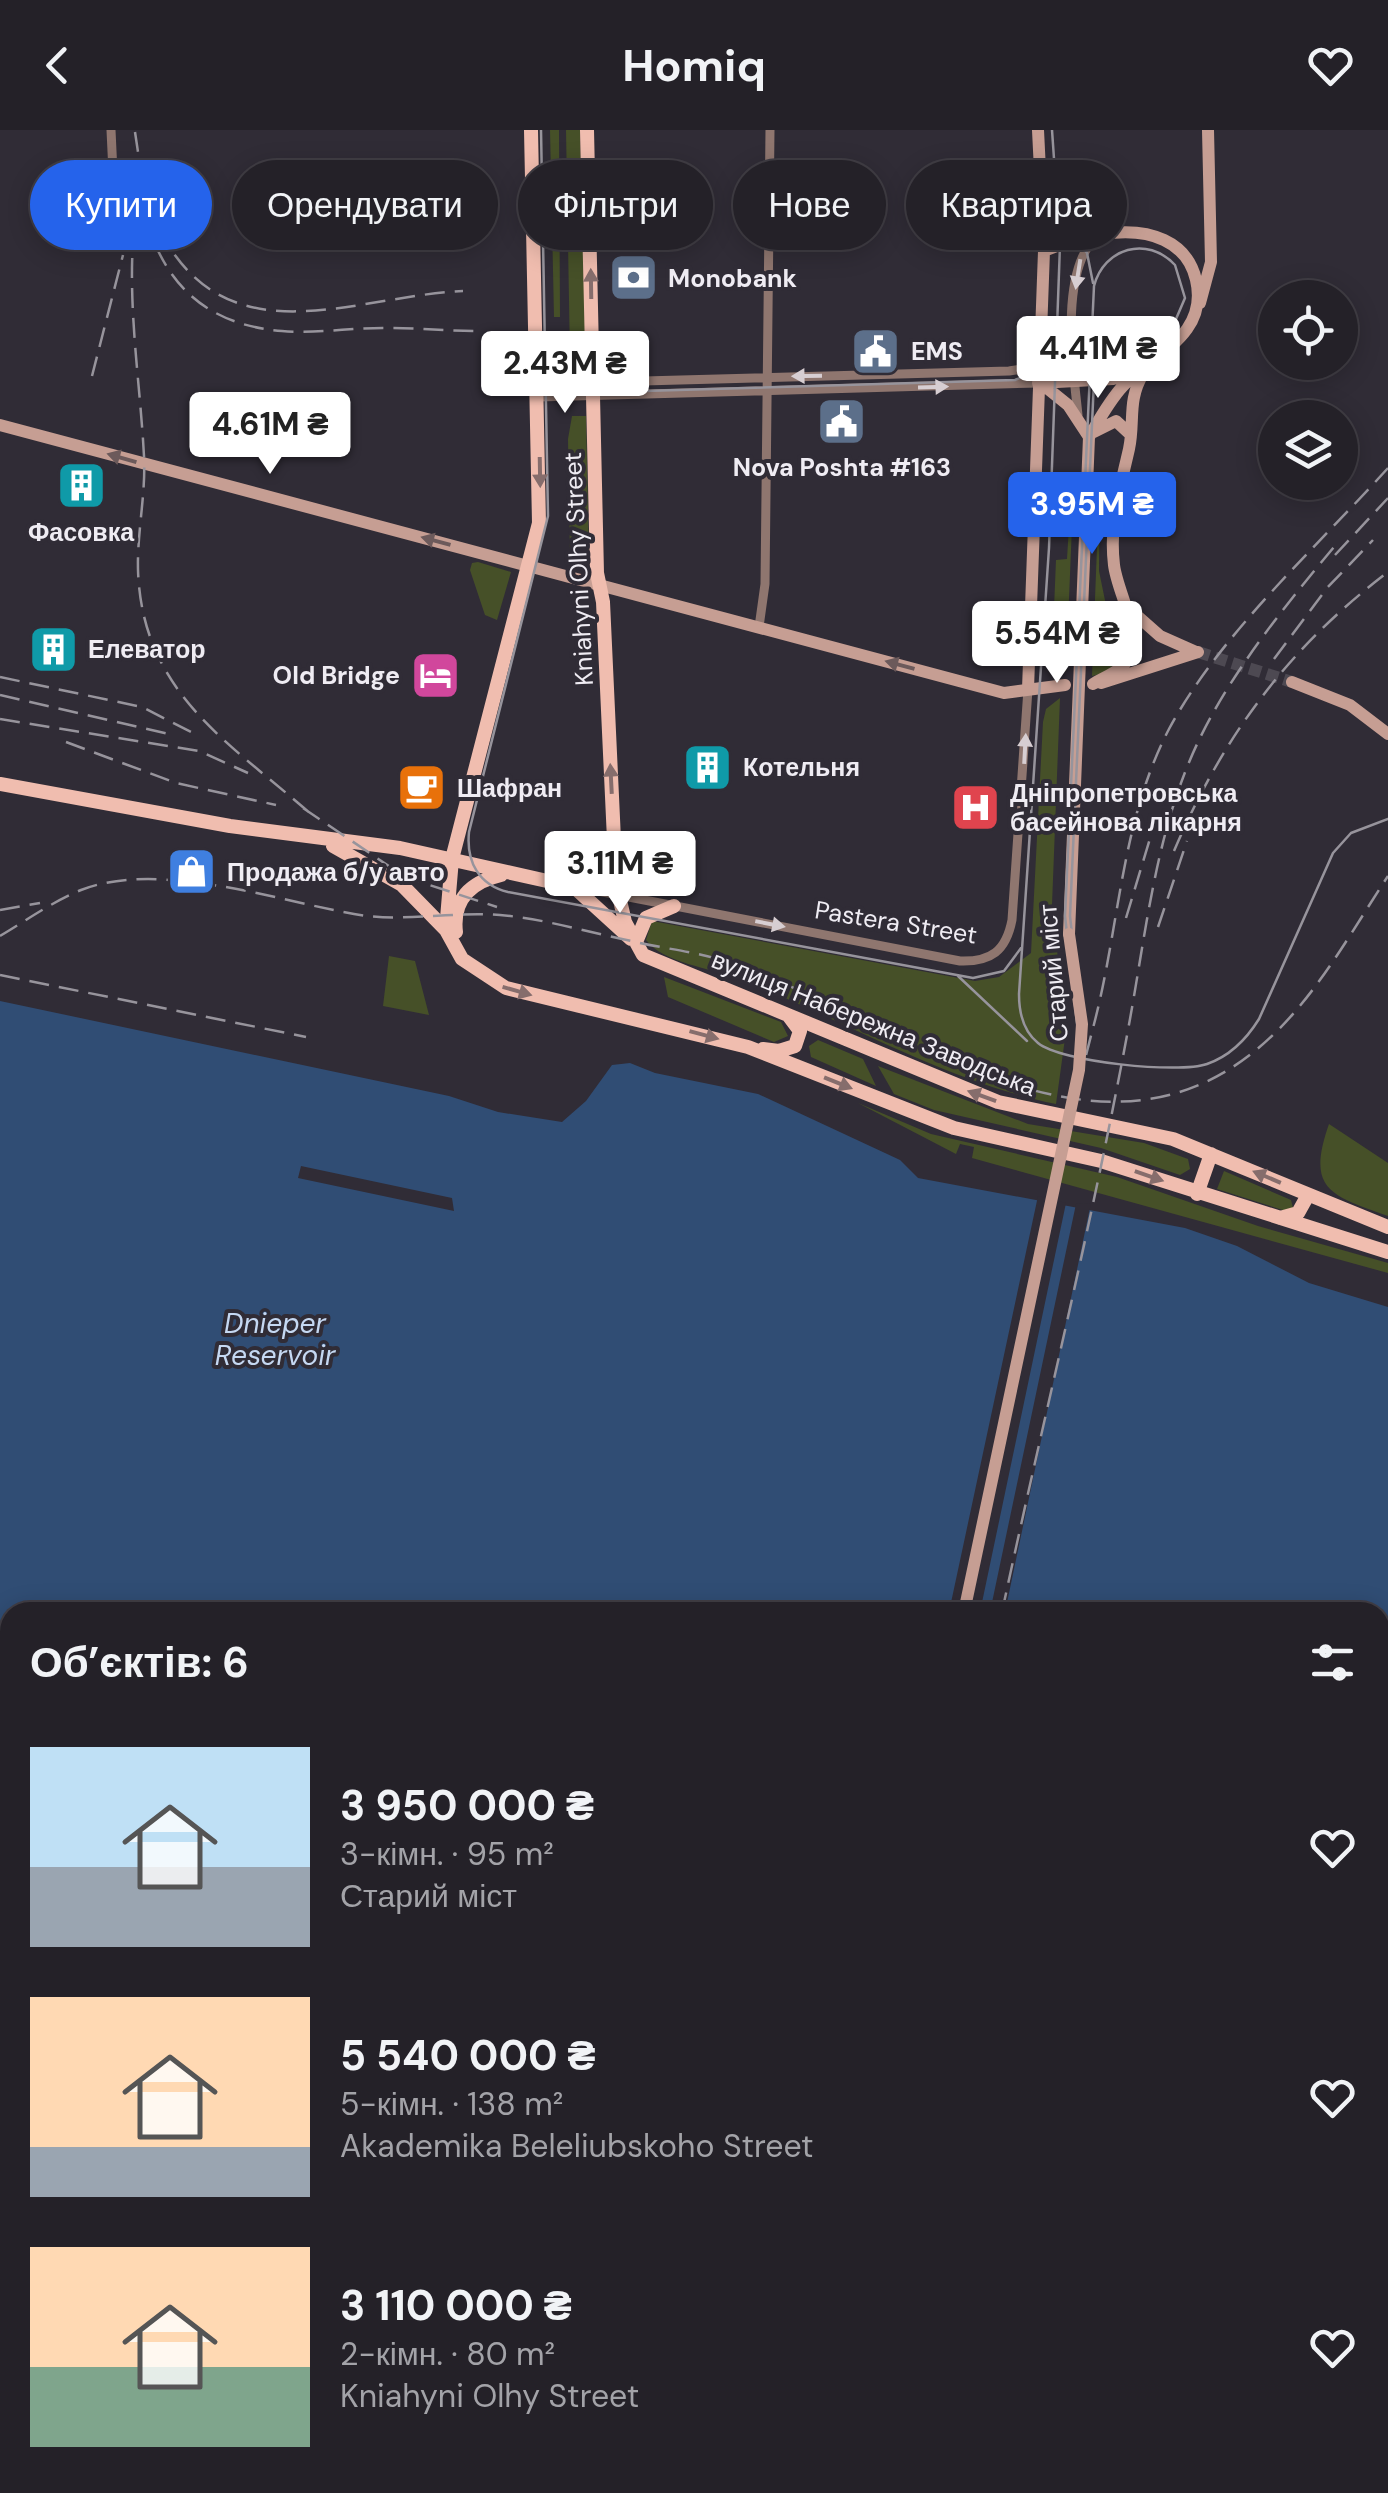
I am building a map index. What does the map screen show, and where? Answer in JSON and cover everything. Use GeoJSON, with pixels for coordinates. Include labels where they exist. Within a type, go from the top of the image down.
{"type":"FeatureCollection","features":[{"type":"Feature","properties":{"kind":"main road","name":"Kniahyni Olhy Street"},"geometry":{"type":"LineString","coordinates":[[446,930],[452,860],[530,565],[540,510],[532,130]]}},
{"type":"Feature","properties":{"kind":"main road","name":"Kniahyni Olhy Street"},"geometry":{"type":"LineString","coordinates":[[587,130],[600,585],[618,895],[636,942]]}},
{"type":"Feature","properties":{"kind":"main road"},"geometry":{"type":"LineString","coordinates":[[1038,130],[1044,251],[1048,250]]}},
{"type":"Feature","properties":{"kind":"main road"},"geometry":{"type":"LineString","coordinates":[[1089,437],[1110,401],[1179,340],[1197,310],[1211,262],[1208,130]]}},
{"type":"Feature","properties":{"kind":"main road"},"geometry":{"type":"LineString","coordinates":[[1127,236],[1156,236],[1178,248],[1195,275],[1197,310]]}},
{"type":"Feature","properties":{"kind":"main road","name":"Pastera Street"},"geometry":{"type":"LineString","coordinates":[[1028,689],[1044,251]]}},
{"type":"Feature","properties":{"kind":"main road"},"geometry":{"type":"LineString","coordinates":[[1038,383],[1113,379],[1147,368]]}},
{"type":"Feature","properties":{"kind":"main road"},"geometry":{"type":"LineString","coordinates":[[1124,603],[1160,636],[1198,652],[1133,676],[1093,684],[1130,658],[1132,640],[1114,570],[1113,531],[1130,434],[1131,399],[1147,368]]}},
{"type":"Feature","properties":{"kind":"main road"},"geometry":{"type":"LineString","coordinates":[[1038,383],[1054,390],[1078,417],[1089,437]]}},
{"type":"Feature","properties":{"kind":"main road"},"geometry":{"type":"LineString","coordinates":[[1089,437],[1104,424],[1116,421],[1130,434]]}},
{"type":"Feature","properties":{"kind":"main road"},"geometry":{"type":"LineString","coordinates":[[0,425],[1004,693],[1065,685]]}},
{"type":"Feature","properties":{"kind":"main road","name":"Старий міст"},"geometry":{"type":"LineString","coordinates":[[966,1602],[1080,1070],[1082,1024],[1069,934],[1089,437]]}},
{"type":"Feature","properties":{"kind":"main road"},"geometry":{"type":"LineString","coordinates":[[1292,682],[1350,704],[1388,734]]}},
{"type":"Feature","properties":{"kind":"main road"},"geometry":{"type":"LineString","coordinates":[[0,784],[452,860],[574,887]]}},
{"type":"Feature","properties":{"kind":"main road"},"geometry":{"type":"LineString","coordinates":[[318,840],[391,877],[446,930],[462,960],[506,988],[748,1047],[954,1128],[1101,1161],[1388,1252]]}},
{"type":"Feature","properties":{"kind":"main road"},"geometry":{"type":"LineString","coordinates":[[462,960],[455,927],[461,897],[482,880],[507,874]]}},
{"type":"Feature","properties":{"kind":"main road","name":"вулиця Набережна Заводська"},"geometry":{"type":"LineString","coordinates":[[574,887],[636,942],[648,960],[783,1011],[998,1102],[1052,1116],[1155,1133],[1388,1227]]}},
{"type":"Feature","properties":{"kind":"main road"},"geometry":{"type":"LineString","coordinates":[[636,942],[646,918],[674,906]]}},
{"type":"Feature","properties":{"kind":"main road"},"geometry":{"type":"LineString","coordinates":[[748,1047],[779,1051],[794,1046],[800,1030],[783,1011]]}},
{"type":"Feature","properties":{"kind":"main road"},"geometry":{"type":"LineString","coordinates":[[1197,1194],[1211,1154]]}},
{"type":"Feature","properties":{"kind":"main road"},"geometry":{"type":"LineString","coordinates":[[1274,1219],[1298,1213],[1308,1194]]}},
{"type":"Feature","properties":{"kind":"street"},"geometry":{"type":"LineString","coordinates":[[110,130],[112,160]]}},
{"type":"Feature","properties":{"kind":"street"},"geometry":{"type":"LineString","coordinates":[[758,627],[765,584],[770,130]]}},
{"type":"Feature","properties":{"kind":"street"},"geometry":{"type":"LineString","coordinates":[[1078,417],[1074,380],[1076,273],[1084,250]]}},
{"type":"Feature","properties":{"kind":"street"},"geometry":{"type":"LineString","coordinates":[[538,393],[765,377],[1009,372],[1022,369],[1039,354]]}},
{"type":"Feature","properties":{"kind":"street"},"geometry":{"type":"LineString","coordinates":[[593,389],[765,392],[1038,383]]}},
{"type":"Feature","properties":{"kind":"street","name":"Pastera Street"},"geometry":{"type":"LineString","coordinates":[[574,887],[960,961],[991,958],[1002,948],[1012,920],[1028,689]]}},
{"type":"Feature","properties":{"kind":"green space"},"geometry":{"type":"Polygon","coordinates":[[[550,130],[559,130],[559,160],[551,160],[550,130]]]}},
{"type":"Feature","properties":{"kind":"green space"},"geometry":{"type":"Polygon","coordinates":[[[566,130],[580,130],[581,160],[567,160],[566,130]]]}},
{"type":"Feature","properties":{"kind":"green space"},"geometry":{"type":"Polygon","coordinates":[[[553,250],[560,250],[560,317],[554,317],[553,250]]]}},
{"type":"Feature","properties":{"kind":"green space"},"geometry":{"type":"Polygon","coordinates":[[[568,250],[583,250],[586,363],[570,357],[568,250]]]}},
{"type":"Feature","properties":{"kind":"green space"},"geometry":{"type":"Polygon","coordinates":[[[572,416],[586,416],[589,558],[570,559],[568,439],[572,416]]]}},
{"type":"Feature","properties":{"kind":"green space"},"geometry":{"type":"Polygon","coordinates":[[[1100,470],[1099,571],[1117,659],[1108,672],[1092,676],[1100,470]]]}},
{"type":"Feature","properties":{"kind":"green space"},"geometry":{"type":"Polygon","coordinates":[[[1069,526],[1066,671],[1056,666],[1052,657],[1056,560],[1067,559],[1069,526]]]}},
{"type":"Feature","properties":{"kind":"green space"},"geometry":{"type":"Polygon","coordinates":[[[472,563],[511,572],[497,620],[485,615],[470,570],[472,563]]]}},
{"type":"Feature","properties":{"kind":"green space"},"geometry":{"type":"Polygon","coordinates":[[[1060,698],[1052,905],[1066,1031],[1056,1104],[1014,1094],[933,1065],[777,994],[675,959],[646,940],[652,921],[975,981],[999,977],[1031,953],[1043,722],[1046,709],[1060,698]]]}},
{"type":"Feature","properties":{"kind":"green space"},"geometry":{"type":"Polygon","coordinates":[[[389,956],[415,961],[429,1015],[383,1006],[389,956]]]}},
{"type":"Feature","properties":{"kind":"green space"},"geometry":{"type":"Polygon","coordinates":[[[664,977],[781,1022],[788,1036],[774,1042],[668,997],[664,977]]]}},
{"type":"Feature","properties":{"kind":"green space"},"geometry":{"type":"Polygon","coordinates":[[[818,1040],[863,1059],[876,1086],[811,1057],[809,1046],[818,1040]]]}},
{"type":"Feature","properties":{"kind":"green space"},"geometry":{"type":"Polygon","coordinates":[[[878,1066],[1028,1124],[1144,1143],[1188,1159],[1190,1169],[1180,1175],[1101,1148],[934,1110],[894,1094],[878,1066]]]}},
{"type":"Feature","properties":{"kind":"green space"},"geometry":{"type":"Polygon","coordinates":[[[858,1103],[931,1134],[1117,1177],[1258,1226],[1388,1263],[1388,1273],[972,1158],[974,1147],[960,1144],[956,1154],[858,1103]]]}},
{"type":"Feature","properties":{"kind":"green space"},"geometry":{"type":"Polygon","coordinates":[[[1329,1124],[1388,1163],[1388,1216],[1351,1202],[1328,1187],[1320,1163],[1329,1124]]]}},
{"type":"Feature","properties":{"kind":"green space"},"geometry":{"type":"Polygon","coordinates":[[[1224,1171],[1291,1200],[1293,1208],[1286,1211],[1217,1189],[1224,1171]]]}},
{"type":"Feature","properties":{"kind":"water","name":"Dnieper Reservoir"},"geometry":{"type":"Polygon","coordinates":[[[0,1001],[449,1096],[498,1112],[562,1122],[586,1101],[612,1065],[630,1063],[655,1073],[758,1094],[900,1160],[918,1178],[1185,1228],[1237,1246],[1309,1283],[1388,1307],[1388,1602],[0,1602],[0,1001]]]}},
{"type":"Feature","properties":{"kind":"pier"},"geometry":{"type":"Polygon","coordinates":[[[301,1166],[452,1198],[454,1211],[298,1178],[301,1166]]]}},
{"type":"Feature","properties":{"kind":"pier"},"geometry":{"type":"Polygon","coordinates":[[[1038,1196],[1066,1203],[982,1602],[951,1602],[1038,1196]]]}},
{"type":"Feature","properties":{"kind":"pier"},"geometry":{"type":"Polygon","coordinates":[[[1091,1203],[1007,1602],[992,1602],[1076,1204],[1091,1203]]]}},
{"type":"Feature","properties":{"kind":"tunnel"},"geometry":{"type":"LineString","coordinates":[[1198,652],[1292,682]]}},
{"type":"Feature","properties":{"kind":"tram line"},"geometry":{"type":"LineString","coordinates":[[541,130],[548,516],[469,832],[476,871],[489,884],[508,892],[973,978],[1004,971],[1021,948]]}},
{"type":"Feature","properties":{"kind":"tram line"},"geometry":{"type":"LineString","coordinates":[[1052,130],[1060,245],[1049,548],[1019,994],[1025,1027],[1038,1043],[1051,1050],[1094,1061],[1172,1068],[1207,1064],[1223,1057],[1259,1019],[1333,853],[1351,833],[1388,819]]}},
{"type":"Feature","properties":{"kind":"tram line"},"geometry":{"type":"LineString","coordinates":[[964,1602],[1080,1050],[1065,916],[1094,286],[1107,262],[1140,248],[1152,250],[1175,265],[1185,298],[1173,326],[1110,352],[1094,380],[1070,916],[1085,1051],[969,1602]]}},
{"type":"Feature","properties":{"kind":"tram line"},"geometry":{"type":"LineString","coordinates":[[1085,250],[1093,283]]}},
{"type":"Feature","properties":{"kind":"tram line"},"geometry":{"type":"LineString","coordinates":[[548,353],[564,378],[589,390],[610,392],[1015,380],[1038,370],[1055,347]]}},
{"type":"Feature","properties":{"kind":"tram line"},"geometry":{"type":"LineString","coordinates":[[958,976],[1027,1041]]}},
{"type":"Feature","properties":{"kind":"railway"},"geometry":{"type":"LineString","coordinates":[[135,132],[139,160]]}},
{"type":"Feature","properties":{"kind":"railway"},"geometry":{"type":"LineString","coordinates":[[132,250],[133,314],[144,456],[138,556],[143,613],[155,650],[195,711],[312,815]]}},
{"type":"Feature","properties":{"kind":"railway"},"geometry":{"type":"LineString","coordinates":[[158,250],[193,298],[217,314],[247,325],[309,332],[376,328],[475,331]]}},
{"type":"Feature","properties":{"kind":"railway"},"geometry":{"type":"LineString","coordinates":[[173,250],[187,270],[220,295],[256,308],[336,308],[463,291]]}},
{"type":"Feature","properties":{"kind":"railway"},"geometry":{"type":"LineString","coordinates":[[92,376],[123,255]]}},
{"type":"Feature","properties":{"kind":"railway"},"geometry":{"type":"LineString","coordinates":[[967,1602],[1041,1246],[1102,990],[1131,838],[1153,765],[1169,729],[1215,659],[1388,468]]}},
{"type":"Feature","properties":{"kind":"railway"},"geometry":{"type":"LineString","coordinates":[[1335,555],[1388,498]]}},
{"type":"Feature","properties":{"kind":"railway"},"geometry":{"type":"LineString","coordinates":[[1274,659],[1327,588],[1373,540]]}},
{"type":"Feature","properties":{"kind":"railway"},"geometry":{"type":"LineString","coordinates":[[1004,1602],[1101,1167],[1155,877],[1173,807],[1199,740],[1228,687],[1339,541]]}},
{"type":"Feature","properties":{"kind":"railway"},"geometry":{"type":"LineString","coordinates":[[1174,851],[1214,770],[1262,697],[1319,631],[1388,572]]}},
{"type":"Feature","properties":{"kind":"railway"},"geometry":{"type":"LineString","coordinates":[[0,677],[142,707],[197,735]]}},
{"type":"Feature","properties":{"kind":"railway"},"geometry":{"type":"LineString","coordinates":[[0,695],[173,735]]}},
{"type":"Feature","properties":{"kind":"railway"},"geometry":{"type":"LineString","coordinates":[[0,719],[199,751],[248,773]]}},
{"type":"Feature","properties":{"kind":"railway"},"geometry":{"type":"LineString","coordinates":[[66,742],[176,783],[276,805]]}},
{"type":"Feature","properties":{"kind":"railway"},"geometry":{"type":"LineString","coordinates":[[303,808],[405,877],[497,907]]}},
{"type":"Feature","properties":{"kind":"railway"},"geometry":{"type":"LineString","coordinates":[[1126,918],[1155,822]]}},
{"type":"Feature","properties":{"kind":"railway"},"geometry":{"type":"LineString","coordinates":[[1158,927],[1187,841]]}},
{"type":"Feature","properties":{"kind":"railway"},"geometry":{"type":"LineString","coordinates":[[0,936],[81,890],[145,879],[217,886],[373,916],[517,917],[727,962],[1002,1081],[1072,1098],[1142,1100],[1209,1080],[1275,1033],[1322,978],[1388,876]]}},
{"type":"Feature","properties":{"kind":"railway"},"geometry":{"type":"LineString","coordinates":[[0,910],[40,903]]}},
{"type":"Feature","properties":{"kind":"railway"},"geometry":{"type":"LineString","coordinates":[[0,975],[306,1037]]}},
{"type":"Feature","properties":{"kind":"place","name":"Monobank"},"geometry":{"type":"Point","coordinates":[633,278]}},
{"type":"Feature","properties":{"kind":"place","name":"EMS"},"geometry":{"type":"Point","coordinates":[876,351]}},
{"type":"Feature","properties":{"kind":"place","name":"Nova Poshta #163"},"geometry":{"type":"Point","coordinates":[842,421]}},
{"type":"Feature","properties":{"kind":"place","name":"Фасовка"},"geometry":{"type":"Point","coordinates":[81,486]}},
{"type":"Feature","properties":{"kind":"place","name":"Елеватор"},"geometry":{"type":"Point","coordinates":[53,649]}},
{"type":"Feature","properties":{"kind":"place","name":"Old Bridge"},"geometry":{"type":"Point","coordinates":[435,675]}},
{"type":"Feature","properties":{"kind":"place","name":"Котельня"},"geometry":{"type":"Point","coordinates":[708,767]}},
{"type":"Feature","properties":{"kind":"place","name":"Шафран"},"geometry":{"type":"Point","coordinates":[422,788]}},
{"type":"Feature","properties":{"kind":"place","name":"Дніпропетровська басейнова лікарня"},"geometry":{"type":"Point","coordinates":[975,807]}},
{"type":"Feature","properties":{"kind":"place","name":"Продажа б/у авто"},"geometry":{"type":"Point","coordinates":[192,872]}}]}
